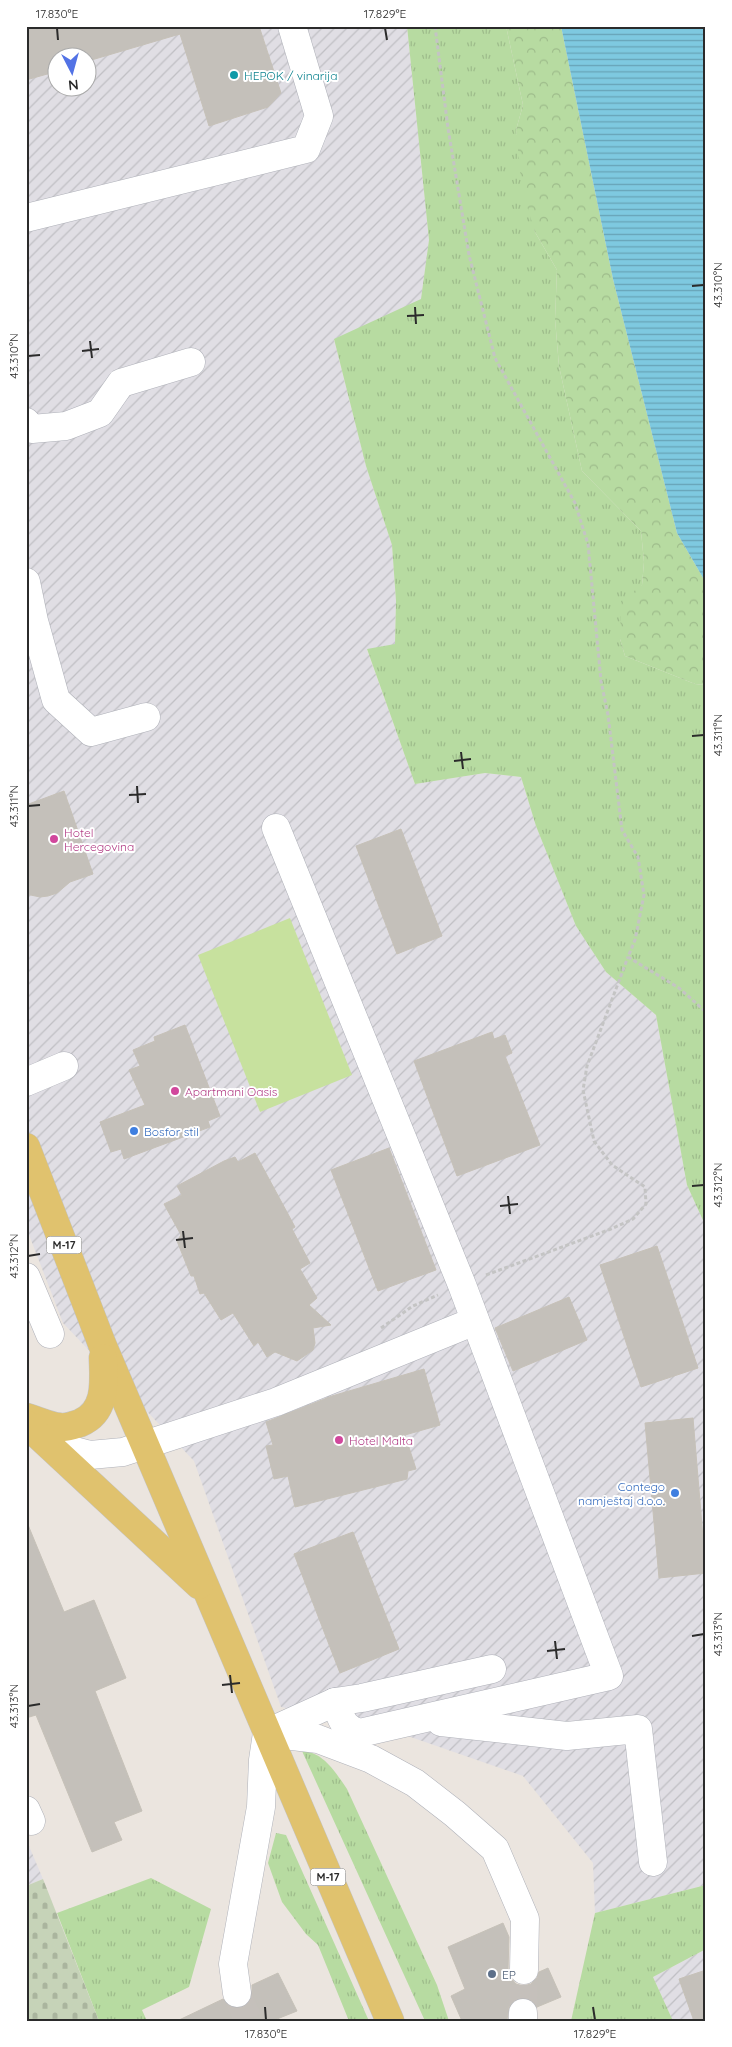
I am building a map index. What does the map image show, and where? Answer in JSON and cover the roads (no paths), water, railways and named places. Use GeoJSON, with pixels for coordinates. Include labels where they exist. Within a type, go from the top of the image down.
{"type":"FeatureCollection","features":[{"type":"Feature","properties":{"kind":"main road","name":"M-17"},"geometry":{"type":"LineString","coordinates":[[26,1147],[102,1344],[144,1445],[390,2021]]}},
{"type":"Feature","properties":{"kind":"main road"},"geometry":{"type":"LineString","coordinates":[[26,1417],[61,1427],[74,1425],[90,1419],[99,1404],[104,1388],[102,1344]]}},
{"type":"Feature","properties":{"kind":"main road"},"geometry":{"type":"LineString","coordinates":[[26,1422],[207,1592]]}},
{"type":"Feature","properties":{"kind":"street"},"geometry":{"type":"LineString","coordinates":[[26,218],[306,149],[319,116],[292,26]]}},
{"type":"Feature","properties":{"kind":"street"},"geometry":{"type":"LineString","coordinates":[[26,422],[32,429],[66,426],[100,413],[120,383],[191,362]]}},
{"type":"Feature","properties":{"kind":"street"},"geometry":{"type":"LineString","coordinates":[[26,582],[34,621],[56,700],[90,732],[146,717]]}},
{"type":"Feature","properties":{"kind":"street"},"geometry":{"type":"LineString","coordinates":[[276,828],[462,1285],[610,1676],[360,1733],[350,1730],[344,1725],[335,1702]]}},
{"type":"Feature","properties":{"kind":"street"},"geometry":{"type":"LineString","coordinates":[[26,1082],[64,1066]]}},
{"type":"Feature","properties":{"kind":"street"},"geometry":{"type":"LineString","coordinates":[[26,1277],[50,1334]]}},
{"type":"Feature","properties":{"kind":"street"},"geometry":{"type":"LineString","coordinates":[[26,1422],[71,1450],[90,1455],[114,1453],[276,1402],[475,1321]]}},
{"type":"Feature","properties":{"kind":"street"},"geometry":{"type":"LineString","coordinates":[[267,1733],[335,1702],[362,1698],[492,1669]]}},
{"type":"Feature","properties":{"kind":"street"},"geometry":{"type":"LineString","coordinates":[[420,1719],[567,1736],[638,1729],[653,1862]]}},
{"type":"Feature","properties":{"kind":"street"},"geometry":{"type":"LineString","coordinates":[[267,1733],[318,1739],[371,1760],[415,1783],[456,1814],[495,1849],[525,1919],[524,1970]]}},
{"type":"Feature","properties":{"kind":"street"},"geometry":{"type":"LineString","coordinates":[[237,1993],[233,1964],[261,1806],[263,1760],[267,1733]]}},
{"type":"Feature","properties":{"kind":"water"},"geometry":{"type":"Polygon","coordinates":[[[561,26],[706,26],[706,583],[677,533],[613,279],[561,26]]]}},
{"type":"Feature","properties":{"kind":"tunnel"},"geometry":{"type":"LineString","coordinates":[[523,2013],[524,1970]]}},
{"type":"Feature","properties":{"kind":"tunnel"},"geometry":{"type":"LineString","coordinates":[[237,1993],[248,2021]]}},
{"type":"Feature","properties":{"kind":"place","name":"HEPOK / vinarija"},"geometry":{"type":"Point","coordinates":[234,75]}},
{"type":"Feature","properties":{"kind":"place","name":"Hotel Hercegovina"},"geometry":{"type":"Point","coordinates":[54,839]}},
{"type":"Feature","properties":{"kind":"place","name":"Apartmani Oasis"},"geometry":{"type":"Point","coordinates":[175,1091]}},
{"type":"Feature","properties":{"kind":"place","name":"Bosfor stil"},"geometry":{"type":"Point","coordinates":[134,1131]}},
{"type":"Feature","properties":{"kind":"place","name":"Hotel Malta"},"geometry":{"type":"Point","coordinates":[339,1440]}},
{"type":"Feature","properties":{"kind":"place","name":"Contego namještaj d.o.o."},"geometry":{"type":"Point","coordinates":[675,1493]}},
{"type":"Feature","properties":{"kind":"place","name":"EP"},"geometry":{"type":"Point","coordinates":[492,1974]}}]}
